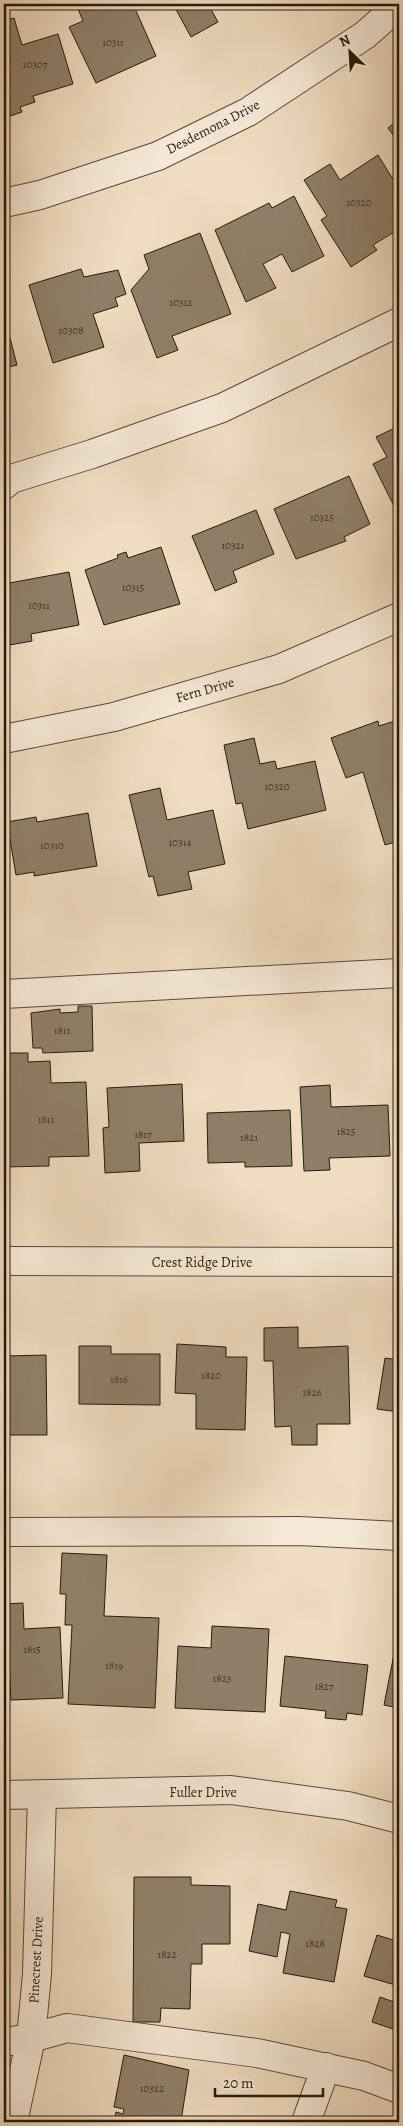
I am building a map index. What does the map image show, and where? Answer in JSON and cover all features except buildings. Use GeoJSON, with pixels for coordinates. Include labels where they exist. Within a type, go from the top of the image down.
{"type":"FeatureCollection","features":[{"type":"Feature","properties":{"kind":"street","name":"Desdemona Drive"},"geometry":{"type":"LineString","coordinates":[[4,203],[40,195],[158,156],[248,112],[365,36],[399,5]]}},
{"type":"Feature","properties":{"kind":"street"},"geometry":{"type":"LineString","coordinates":[[4,485],[11,479],[92,454],[222,408],[399,322]]}},
{"type":"Feature","properties":{"kind":"street","name":"Fern Drive"},"geometry":{"type":"LineString","coordinates":[[4,739],[114,717],[278,669],[399,617]]}},
{"type":"Feature","properties":{"kind":"street"},"geometry":{"type":"LineString","coordinates":[[4,994],[399,973]]}},
{"type":"Feature","properties":{"kind":"street","name":"Crest Ridge Drive"},"geometry":{"type":"LineString","coordinates":[[4,1261],[399,1262]]}},
{"type":"Feature","properties":{"kind":"street"},"geometry":{"type":"LineString","coordinates":[[4,1532],[299,1531],[399,1536]]}},
{"type":"Feature","properties":{"kind":"street","name":"Fuller Drive"},"geometry":{"type":"LineString","coordinates":[[4,1795],[231,1790],[348,1806],[399,1819]]}},
{"type":"Feature","properties":{"kind":"street","name":"Pinecrest Drive"},"geometry":{"type":"LineString","coordinates":[[13,2122],[31,2038],[37,1974],[42,1795]]}},
{"type":"Feature","properties":{"kind":"street"},"geometry":{"type":"LineString","coordinates":[[4,2042],[31,2038],[67,2028],[257,2053],[364,2076],[399,2089]]}},
{"type":"Feature","properties":{"kind":"street"},"geometry":{"type":"LineString","coordinates":[[306,2122],[326,2067]]}}]}
